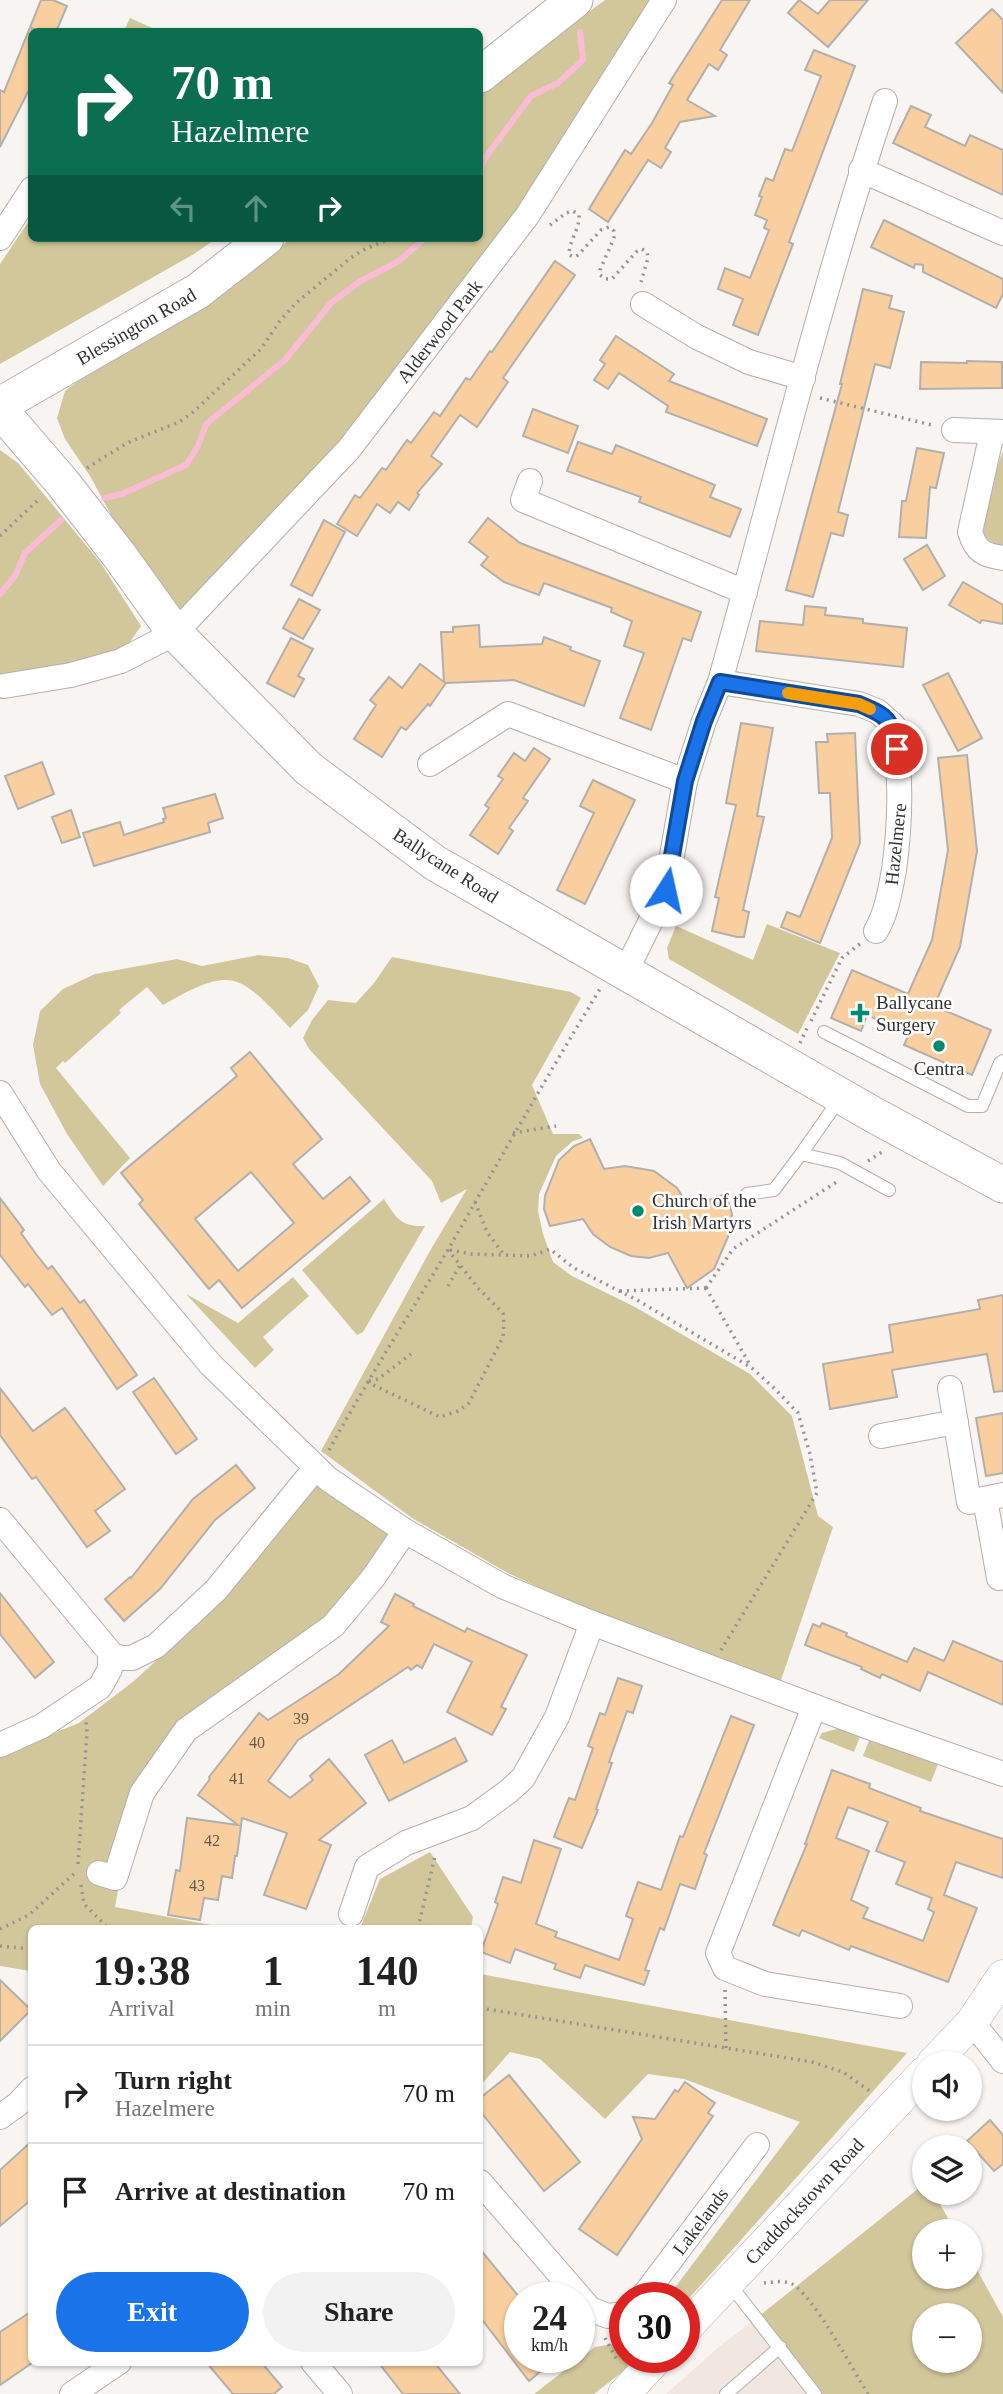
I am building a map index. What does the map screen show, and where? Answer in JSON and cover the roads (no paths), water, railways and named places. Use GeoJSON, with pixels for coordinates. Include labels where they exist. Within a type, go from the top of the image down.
{"type":"FeatureCollection","features":[{"type":"Feature","properties":{"kind":"main road"},"geometry":{"type":"LineString","coordinates":[[483,73],[575,0]]}},
{"type":"Feature","properties":{"kind":"main road","name":"Blessington Road"},"geometry":{"type":"LineString","coordinates":[[0,408],[198,291],[261,242]]}},
{"type":"Feature","properties":{"kind":"main road","name":"Ballycane Road"},"geometry":{"type":"LineString","coordinates":[[0,408],[119,555],[175,633],[309,769],[435,863],[841,1096],[1003,1185]]}},
{"type":"Feature","properties":{"kind":"street","name":"Alderwood Park"},"geometry":{"type":"LineString","coordinates":[[4,687],[72,675],[121,661],[175,633],[349,449],[524,220],[664,0]]}},
{"type":"Feature","properties":{"kind":"street"},"geometry":{"type":"LineString","coordinates":[[619,970],[666,890],[685,781],[720,682],[861,170],[885,101]]}},
{"type":"Feature","properties":{"kind":"street"},"geometry":{"type":"LineString","coordinates":[[861,170],[1003,233]]}},
{"type":"Feature","properties":{"kind":"street"},"geometry":{"type":"LineString","coordinates":[[0,238],[28,195]]}},
{"type":"Feature","properties":{"kind":"street"},"geometry":{"type":"LineString","coordinates":[[643,304],[697,337],[801,385]]}},
{"type":"Feature","properties":{"kind":"street"},"geometry":{"type":"LineString","coordinates":[[954,430],[998,432],[970,531],[974,546],[989,556],[1003,558]]}},
{"type":"Feature","properties":{"kind":"street"},"geometry":{"type":"LineString","coordinates":[[530,481],[523,500],[745,592]]}},
{"type":"Feature","properties":{"kind":"street","name":"Hazelmere"},"geometry":{"type":"LineString","coordinates":[[720,682],[859,704],[877,711],[893,725],[901,788],[900,829],[883,919],[876,931]]}},
{"type":"Feature","properties":{"kind":"street"},"geometry":{"type":"LineString","coordinates":[[430,764],[508,714],[685,781]]}},
{"type":"Feature","properties":{"kind":"street"},"geometry":{"type":"LineString","coordinates":[[0,1093],[49,1171],[210,1364],[318,1470],[405,1531],[502,1586],[592,1623],[814,1707],[1003,1774]]}},
{"type":"Feature","properties":{"kind":"street"},"geometry":{"type":"LineString","coordinates":[[950,1388],[969,1502],[994,1497],[999,1578]]}},
{"type":"Feature","properties":{"kind":"street"},"geometry":{"type":"LineString","coordinates":[[881,1436],[956,1422]]}},
{"type":"Feature","properties":{"kind":"street"},"geometry":{"type":"LineString","coordinates":[[0,1520],[113,1656],[132,1658],[156,1646],[216,1590],[309,1476],[318,1470]]}},
{"type":"Feature","properties":{"kind":"street"},"geometry":{"type":"LineString","coordinates":[[88,1872],[115,1878],[142,1793],[186,1730],[333,1626],[373,1578],[405,1531]]}},
{"type":"Feature","properties":{"kind":"street"},"geometry":{"type":"LineString","coordinates":[[351,1914],[367,1867],[406,1843],[471,1818],[523,1778],[557,1717],[592,1623]]}},
{"type":"Feature","properties":{"kind":"street"},"geometry":{"type":"LineString","coordinates":[[0,1745],[41,1726],[100,1687],[110,1669],[110,1659],[113,1656]]}},
{"type":"Feature","properties":{"kind":"street"},"geometry":{"type":"LineString","coordinates":[[814,1707],[718,1953],[725,1968],[765,1984],[900,2006]]}},
{"type":"Feature","properties":{"kind":"street"},"geometry":{"type":"LineString","coordinates":[[944,2051],[972,2022],[1003,1976]]}},
{"type":"Feature","properties":{"kind":"street"},"geometry":{"type":"LineString","coordinates":[[972,2022],[1003,2061]]}},
{"type":"Feature","properties":{"kind":"street","name":"Craddockstown Road"},"geometry":{"type":"LineString","coordinates":[[700,2317],[732,2291],[912,2087]]}},
{"type":"Feature","properties":{"kind":"street"},"geometry":{"type":"LineString","coordinates":[[0,2117],[28,2093]]}},
{"type":"Feature","properties":{"kind":"street","name":"Lakelands"},"geometry":{"type":"LineString","coordinates":[[654,2282],[757,2145]]}},
{"type":"Feature","properties":{"kind":"street"},"geometry":{"type":"LineString","coordinates":[[483,2185],[590,2309],[609,2316]]}},
{"type":"Feature","properties":{"kind":"street"},"geometry":{"type":"LineString","coordinates":[[72,2394],[113,2366]]}},
{"type":"Feature","properties":{"kind":"street"},"geometry":{"type":"LineString","coordinates":[[316,2366],[340,2394]]}},
{"type":"Feature","properties":{"kind":"lane"},"geometry":{"type":"LineString","coordinates":[[824,1032],[968,1106],[982,1106],[1003,1060]]}},
{"type":"Feature","properties":{"kind":"lane"},"geometry":{"type":"LineString","coordinates":[[747,1194],[774,1190],[841,1096]]}},
{"type":"Feature","properties":{"kind":"lane"},"geometry":{"type":"LineString","coordinates":[[801,1154],[840,1163],[889,1190]]}},
{"type":"Feature","properties":{"kind":"lane"},"geometry":{"type":"LineString","coordinates":[[732,2291],[780,2347],[815,2394]]}},
{"type":"Feature","properties":{"kind":"lane"},"geometry":{"type":"LineString","coordinates":[[726,2394],[780,2347]]}},
{"type":"Feature","properties":{"kind":"waterway"},"geometry":{"type":"LineString","coordinates":[[483,163],[531,96],[558,83],[583,60],[580,32]]}},
{"type":"Feature","properties":{"kind":"waterway"},"geometry":{"type":"LineString","coordinates":[[104,498],[122,494],[186,465],[198,446],[206,424],[285,360],[331,303],[359,282],[399,261],[420,242]]}},
{"type":"Feature","properties":{"kind":"waterway"},"geometry":{"type":"LineString","coordinates":[[0,594],[15,576],[25,553],[61,520]]}},
{"type":"Feature","properties":{"kind":"place","name":"Ballycane Surgery"},"geometry":{"type":"Point","coordinates":[860,1013]}},
{"type":"Feature","properties":{"kind":"place","name":"Centra"},"geometry":{"type":"Point","coordinates":[939,1046]}},
{"type":"Feature","properties":{"kind":"place","name":"Church of the Irish Martyrs"},"geometry":{"type":"Point","coordinates":[638,1211]}}]}
